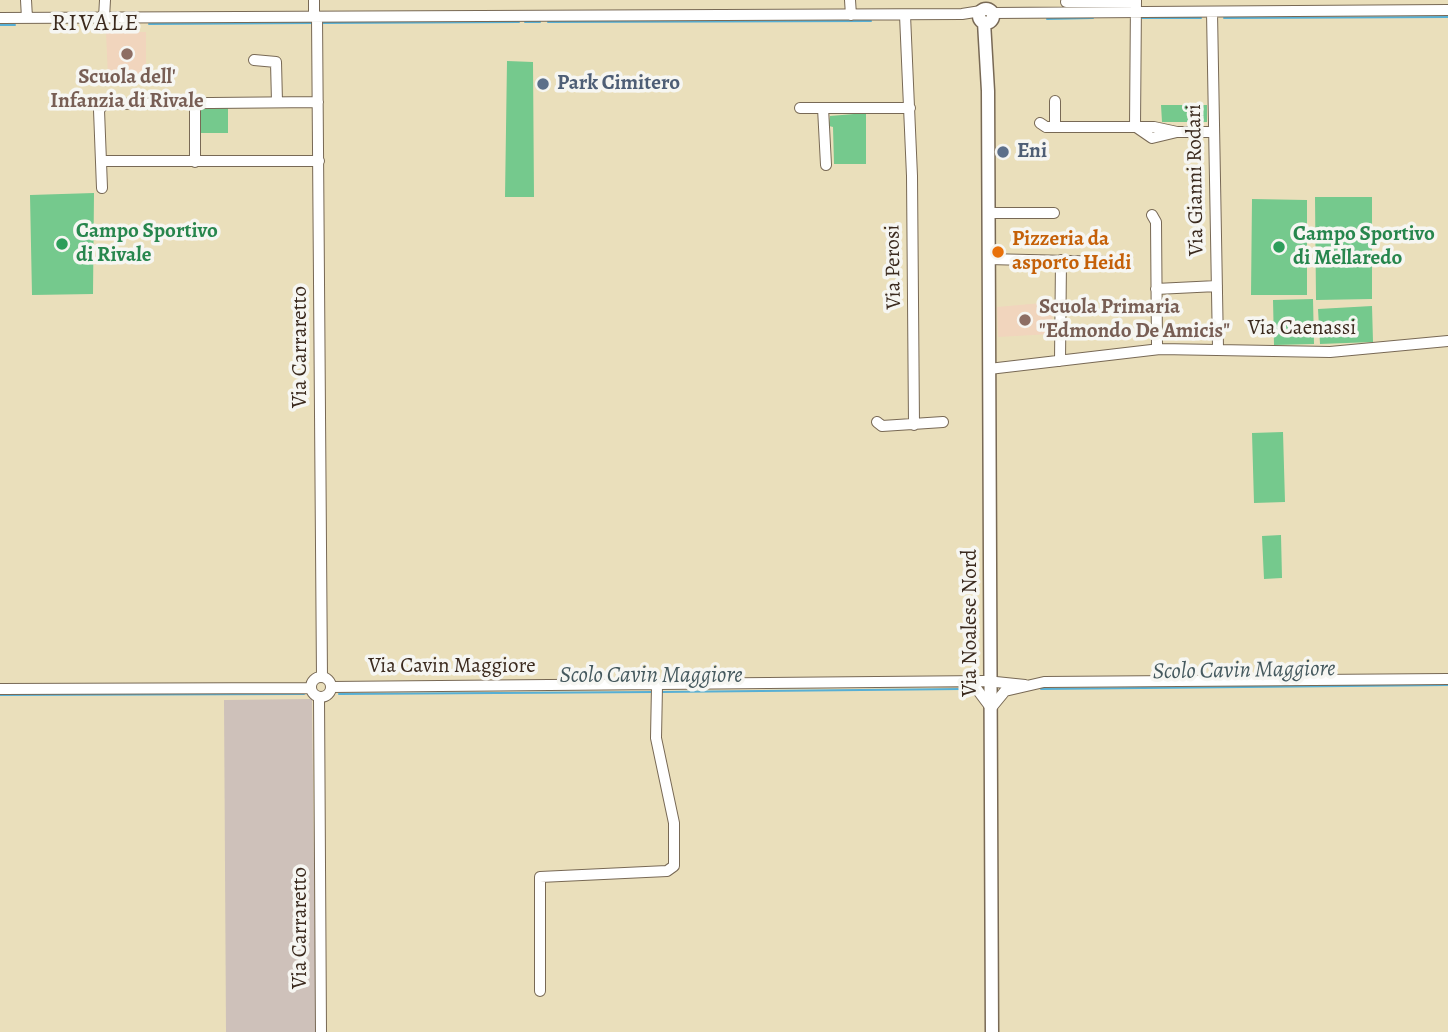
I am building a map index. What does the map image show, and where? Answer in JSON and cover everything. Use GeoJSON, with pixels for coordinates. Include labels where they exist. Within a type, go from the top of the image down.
{"type":"FeatureCollection","features":[{"type":"Feature","properties":{"kind":"main road","name":"Via Noalese Nord"},"geometry":{"type":"LineString","coordinates":[[987,12],[992,1032]]}},
{"type":"Feature","properties":{"kind":"street"},"geometry":{"type":"LineString","coordinates":[[26,0],[27,18]]}},
{"type":"Feature","properties":{"kind":"street"},"geometry":{"type":"LineString","coordinates":[[104,18],[105,0]]}},
{"type":"Feature","properties":{"kind":"street","name":"Via Carraretto"},"geometry":{"type":"LineString","coordinates":[[314,0],[319,161],[322,677]]}},
{"type":"Feature","properties":{"kind":"street"},"geometry":{"type":"LineString","coordinates":[[850,0],[851,15]]}},
{"type":"Feature","properties":{"kind":"street"},"geometry":{"type":"LineString","coordinates":[[0,18],[173,15],[905,15],[987,12],[1013,15],[1066,5],[1135,5],[1212,12],[1448,10]]}},
{"type":"Feature","properties":{"kind":"street"},"geometry":{"type":"LineString","coordinates":[[1135,5],[1135,127]]}},
{"type":"Feature","properties":{"kind":"street","name":"Via Gianni Rodari"},"geometry":{"type":"LineString","coordinates":[[1212,12],[1218,348]]}},
{"type":"Feature","properties":{"kind":"street","name":"Via Perosi"},"geometry":{"type":"LineString","coordinates":[[905,15],[910,108],[914,425]]}},
{"type":"Feature","properties":{"kind":"street"},"geometry":{"type":"LineString","coordinates":[[254,60],[276,62],[276,102]]}},
{"type":"Feature","properties":{"kind":"street"},"geometry":{"type":"LineString","coordinates":[[1055,101],[1055,127]]}},
{"type":"Feature","properties":{"kind":"street"},"geometry":{"type":"LineString","coordinates":[[102,188],[99,113],[102,105],[318,102]]}},
{"type":"Feature","properties":{"kind":"street"},"geometry":{"type":"LineString","coordinates":[[195,103],[195,162]]}},
{"type":"Feature","properties":{"kind":"street"},"geometry":{"type":"LineString","coordinates":[[800,108],[910,108]]}},
{"type":"Feature","properties":{"kind":"street"},"geometry":{"type":"LineString","coordinates":[[823,108],[826,164]]}},
{"type":"Feature","properties":{"kind":"street"},"geometry":{"type":"LineString","coordinates":[[1041,123],[1055,127],[1135,127],[1177,132],[1213,132]]}},
{"type":"Feature","properties":{"kind":"street"},"geometry":{"type":"LineString","coordinates":[[103,161],[319,161]]}},
{"type":"Feature","properties":{"kind":"street"},"geometry":{"type":"LineString","coordinates":[[988,213],[1054,213]]}},
{"type":"Feature","properties":{"kind":"street"},"geometry":{"type":"LineString","coordinates":[[1152,215],[1156,222],[1157,346],[1160,349]]}},
{"type":"Feature","properties":{"kind":"street"},"geometry":{"type":"LineString","coordinates":[[988,259],[1110,262]]}},
{"type":"Feature","properties":{"kind":"street"},"geometry":{"type":"LineString","coordinates":[[1060,260],[1060,361]]}},
{"type":"Feature","properties":{"kind":"street"},"geometry":{"type":"LineString","coordinates":[[1156,289],[1217,286]]}},
{"type":"Feature","properties":{"kind":"street","name":"Via Caenassi"},"geometry":{"type":"LineString","coordinates":[[989,369],[1160,349],[1330,352],[1448,341]]}},
{"type":"Feature","properties":{"kind":"street"},"geometry":{"type":"LineString","coordinates":[[877,422],[882,426],[943,422]]}},
{"type":"Feature","properties":{"kind":"street"},"geometry":{"type":"LineString","coordinates":[[0,689],[310,688],[319,697],[328,695],[331,687],[328,680],[322,677],[314,680],[310,688]]}},
{"type":"Feature","properties":{"kind":"street","name":"Via Cavin Maggiore"},"geometry":{"type":"LineString","coordinates":[[331,687],[656,691],[960,683],[1025,685],[1448,679]]}},
{"type":"Feature","properties":{"kind":"street","name":"Via Cavin Maggiore"},"geometry":{"type":"LineString","coordinates":[[960,683],[976,688],[990,684],[1005,691],[1025,685]]}},
{"type":"Feature","properties":{"kind":"street"},"geometry":{"type":"LineString","coordinates":[[976,688],[990,708],[1005,691]]}},
{"type":"Feature","properties":{"kind":"street"},"geometry":{"type":"LineString","coordinates":[[540,991],[540,877],[667,871],[674,866],[674,823],[656,738],[656,691]]}},
{"type":"Feature","properties":{"kind":"street","name":"Via Carraretto"},"geometry":{"type":"LineString","coordinates":[[319,697],[321,1032]]}},
{"type":"Feature","properties":{"kind":"shaded area","name":"Scuola dell' Infanzia di Rivale"},"geometry":{"type":"Polygon","coordinates":[[[106,32],[146,32],[146,75],[108,77],[106,32]]]}},
{"type":"Feature","properties":{"kind":"shaded area","name":"Scuola Primaria \"Edmondo De Amicis\""},"geometry":{"type":"Polygon","coordinates":[[[1053,302],[1052,334],[998,337],[997,307],[1053,302]]]}},
{"type":"Feature","properties":{"kind":"shaded area"},"geometry":{"type":"Polygon","coordinates":[[[312,699],[316,1032],[226,1032],[224,700],[312,699]]]}},
{"type":"Feature","properties":{"kind":"green space"},"geometry":{"type":"Polygon","coordinates":[[[507,61],[533,62],[534,197],[505,197],[507,61]]]}},
{"type":"Feature","properties":{"kind":"green space"},"geometry":{"type":"Polygon","coordinates":[[[1161,105],[1207,105],[1207,122],[1162,122],[1161,105]]]}},
{"type":"Feature","properties":{"kind":"green space"},"geometry":{"type":"Polygon","coordinates":[[[228,107],[228,133],[199,133],[200,108],[228,107]]]}},
{"type":"Feature","properties":{"kind":"green space"},"geometry":{"type":"Polygon","coordinates":[[[866,113],[866,164],[834,164],[830,116],[866,113]]]}},
{"type":"Feature","properties":{"kind":"green space","name":"Campo Sportivo di Rivale"},"geometry":{"type":"Polygon","coordinates":[[[94,193],[93,294],[32,295],[30,195],[94,193]]]}},
{"type":"Feature","properties":{"kind":"green space"},"geometry":{"type":"Polygon","coordinates":[[[1315,197],[1372,197],[1372,299],[1316,300],[1315,197]]]}},
{"type":"Feature","properties":{"kind":"green space","name":"Campo Sportivo di Mellaredo"},"geometry":{"type":"Polygon","coordinates":[[[1252,199],[1307,200],[1307,295],[1251,295],[1252,199]]]}},
{"type":"Feature","properties":{"kind":"green space"},"geometry":{"type":"Polygon","coordinates":[[[1313,299],[1314,344],[1274,345],[1273,300],[1313,299]]]}},
{"type":"Feature","properties":{"kind":"green space"},"geometry":{"type":"Polygon","coordinates":[[[1372,306],[1373,342],[1320,344],[1318,309],[1372,306]]]}},
{"type":"Feature","properties":{"kind":"green space"},"geometry":{"type":"Polygon","coordinates":[[[1283,432],[1285,502],[1254,503],[1252,433],[1283,432]]]}},
{"type":"Feature","properties":{"kind":"green space"},"geometry":{"type":"Polygon","coordinates":[[[1281,535],[1282,578],[1264,579],[1262,536],[1281,535]]]}},
{"type":"Feature","properties":{"kind":"waterway"},"geometry":{"type":"LineString","coordinates":[[1224,18],[1448,17]]}},
{"type":"Feature","properties":{"kind":"waterway"},"geometry":{"type":"LineString","coordinates":[[1047,19],[1093,18]]}},
{"type":"Feature","properties":{"kind":"waterway"},"geometry":{"type":"LineString","coordinates":[[1139,18],[1201,18]]}},
{"type":"Feature","properties":{"kind":"waterway"},"geometry":{"type":"LineString","coordinates":[[548,22],[871,21]]}},
{"type":"Feature","properties":{"kind":"waterway"},"geometry":{"type":"LineString","coordinates":[[322,23],[519,22]]}},
{"type":"Feature","properties":{"kind":"waterway"},"geometry":{"type":"LineString","coordinates":[[525,22],[540,22]]}},
{"type":"Feature","properties":{"kind":"waterway"},"geometry":{"type":"LineString","coordinates":[[149,24],[313,23]]}},
{"type":"Feature","properties":{"kind":"waterway"},"geometry":{"type":"LineString","coordinates":[[0,25],[15,25]]}},
{"type":"Feature","properties":{"kind":"waterway","name":"Scolo Cavin Maggiore"},"geometry":{"type":"LineString","coordinates":[[1041,689],[1448,685]]}},
{"type":"Feature","properties":{"kind":"waterway","name":"Scolo Cavin Maggiore"},"geometry":{"type":"LineString","coordinates":[[660,692],[962,689]]}},
{"type":"Feature","properties":{"kind":"waterway","name":"Scolo Cavin Maggiore"},"geometry":{"type":"LineString","coordinates":[[339,694],[654,692]]}},
{"type":"Feature","properties":{"kind":"waterway","name":"Scolo Cavin Maggiore"},"geometry":{"type":"LineString","coordinates":[[0,695],[304,694]]}},
{"type":"Feature","properties":{"kind":"place","name":"Scuola dell' Infanzia di Rivale"},"geometry":{"type":"Point","coordinates":[127,54]}},
{"type":"Feature","properties":{"kind":"place","name":"Park Cimitero"},"geometry":{"type":"Point","coordinates":[543,84]}},
{"type":"Feature","properties":{"kind":"place","name":"Eni"},"geometry":{"type":"Point","coordinates":[1003,152]}},
{"type":"Feature","properties":{"kind":"place","name":"Campo Sportivo di Rivale"},"geometry":{"type":"Point","coordinates":[62,244]}},
{"type":"Feature","properties":{"kind":"place","name":"Campo Sportivo di Mellaredo"},"geometry":{"type":"Point","coordinates":[1279,247]}},
{"type":"Feature","properties":{"kind":"place","name":"Pizzeria da asporto Heidi"},"geometry":{"type":"Point","coordinates":[998,252]}},
{"type":"Feature","properties":{"kind":"place","name":"Scuola Primaria \"Edmondo De Amicis\""},"geometry":{"type":"Point","coordinates":[1025,320]}},
{"type":"Feature","properties":{"kind":"district","name":"RIVALE"},"geometry":{"type":"Point","coordinates":[96,24]}}]}
